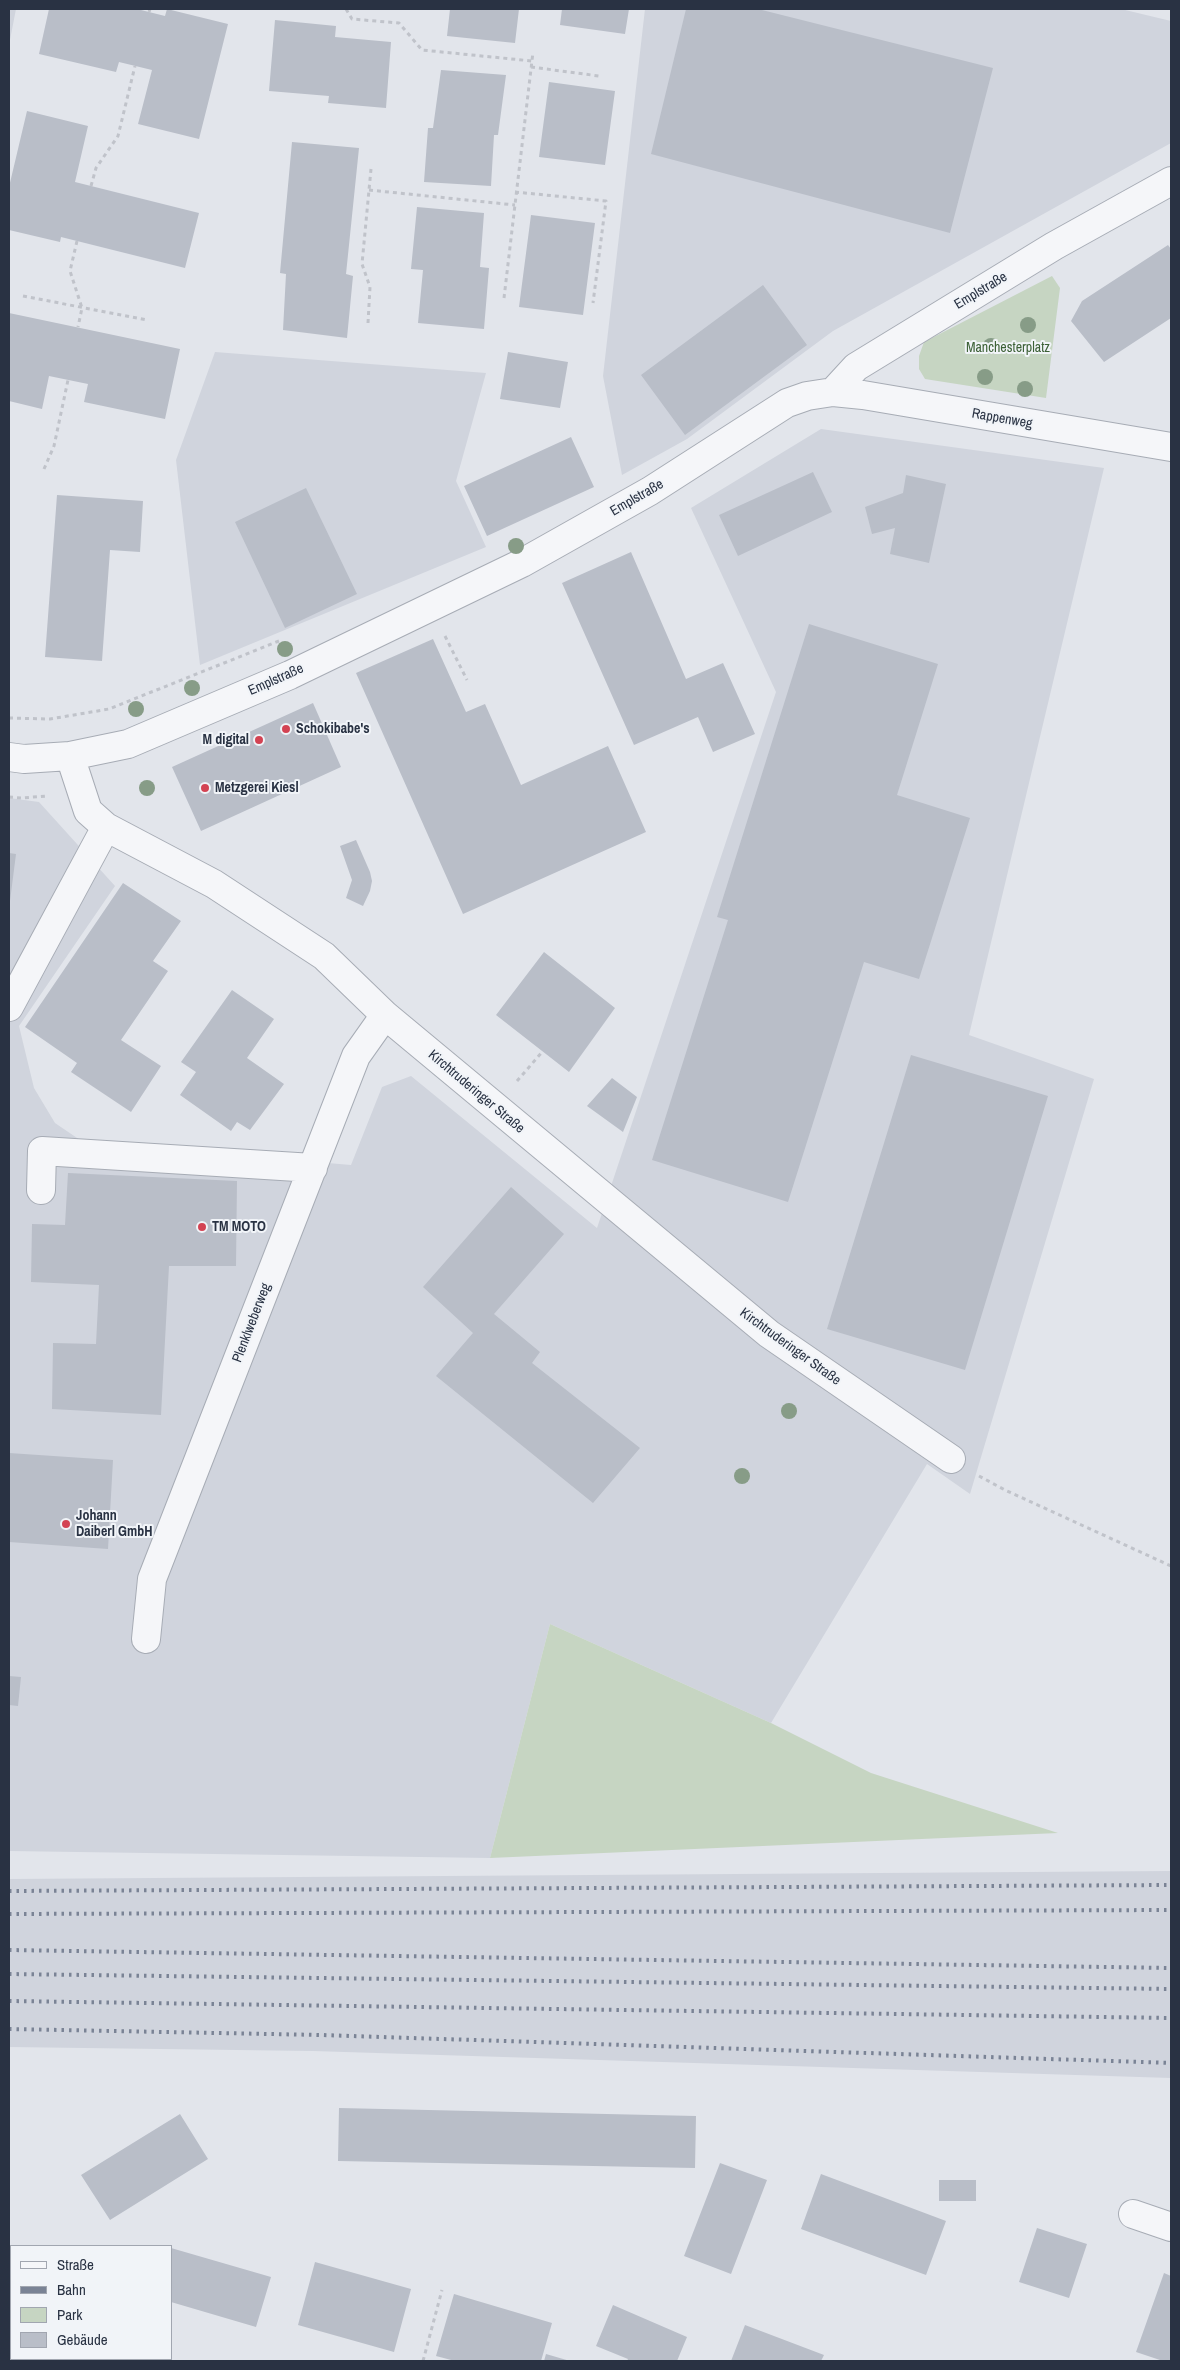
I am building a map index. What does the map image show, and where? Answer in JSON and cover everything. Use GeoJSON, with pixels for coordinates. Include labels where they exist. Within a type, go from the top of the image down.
{"type":"FeatureCollection","features":[{"type":"Feature","properties":{"kind":"street","name":"Emplstraße"},"geometry":{"type":"LineString","coordinates":[[70,756],[128,744],[290,674],[404,621],[522,562],[650,491],[787,403],[807,396],[833,392],[856,367],[1054,246],[1171,180]]}},
{"type":"Feature","properties":{"kind":"street","name":"Rappenweg"},"geometry":{"type":"LineString","coordinates":[[833,392],[1171,447]]}},
{"type":"Feature","properties":{"kind":"street"},"geometry":{"type":"LineString","coordinates":[[9,757],[70,756]]}},
{"type":"Feature","properties":{"kind":"street","name":"Kirchtruderinger Straße"},"geometry":{"type":"LineString","coordinates":[[70,756],[88,811],[106,827],[214,884],[324,956],[385,1015],[769,1334],[951,1459]]}},
{"type":"Feature","properties":{"kind":"street"},"geometry":{"type":"LineString","coordinates":[[9,1007],[106,827]]}},
{"type":"Feature","properties":{"kind":"street","name":"Plenklweberweg"},"geometry":{"type":"LineString","coordinates":[[146,1639],[152,1579],[356,1056],[385,1015]]}},
{"type":"Feature","properties":{"kind":"street"},"geometry":{"type":"LineString","coordinates":[[41,1190],[42,1151],[313,1168]]}},
{"type":"Feature","properties":{"kind":"street"},"geometry":{"type":"LineString","coordinates":[[1134,2214],[1171,2227]]}},
{"type":"Feature","properties":{"kind":"path"},"geometry":{"type":"LineString","coordinates":[[346,9],[352,19],[399,23],[422,50],[532,61]]}},
{"type":"Feature","properties":{"kind":"path"},"geometry":{"type":"LineString","coordinates":[[504,298],[533,52]]}},
{"type":"Feature","properties":{"kind":"path"},"geometry":{"type":"LineString","coordinates":[[91,186],[96,168],[118,136],[135,66]]}},
{"type":"Feature","properties":{"kind":"path"},"geometry":{"type":"LineString","coordinates":[[531,67],[599,76]]}},
{"type":"Feature","properties":{"kind":"path"},"geometry":{"type":"LineString","coordinates":[[368,323],[370,286],[362,264],[371,169]]}},
{"type":"Feature","properties":{"kind":"path"},"geometry":{"type":"LineString","coordinates":[[369,190],[515,205]]}},
{"type":"Feature","properties":{"kind":"path"},"geometry":{"type":"LineString","coordinates":[[516,192],[606,201],[593,303]]}},
{"type":"Feature","properties":{"kind":"path"},"geometry":{"type":"LineString","coordinates":[[77,241],[70,271],[82,308],[78,328]]}},
{"type":"Feature","properties":{"kind":"path"},"geometry":{"type":"LineString","coordinates":[[23,296],[147,320]]}},
{"type":"Feature","properties":{"kind":"path"},"geometry":{"type":"LineString","coordinates":[[44,469],[54,446],[68,380]]}},
{"type":"Feature","properties":{"kind":"path"},"geometry":{"type":"LineString","coordinates":[[444,635],[467,680]]}},
{"type":"Feature","properties":{"kind":"path"},"geometry":{"type":"LineString","coordinates":[[9,718],[50,719],[109,709],[285,638]]}},
{"type":"Feature","properties":{"kind":"path"},"geometry":{"type":"LineString","coordinates":[[9,797],[21,798],[56,795],[80,790]]}},
{"type":"Feature","properties":{"kind":"path"},"geometry":{"type":"LineString","coordinates":[[512,1087],[543,1051]]}},
{"type":"Feature","properties":{"kind":"path"},"geometry":{"type":"LineString","coordinates":[[951,1459],[1005,1490],[1171,1566]]}},
{"type":"Feature","properties":{"kind":"path"},"geometry":{"type":"LineString","coordinates":[[424,2361],[442,2290]]}},
{"type":"Feature","properties":{"kind":"shaded area"},"geometry":{"type":"Polygon","coordinates":[[[9,9],[16,9],[9,45],[9,9]]]}},
{"type":"Feature","properties":{"kind":"shaded area"},"geometry":{"type":"Polygon","coordinates":[[[645,9],[1121,9],[1171,21],[1171,143],[833,331],[687,439],[622,475],[603,376],[645,9]]]}},
{"type":"Feature","properties":{"kind":"shaded area"},"geometry":{"type":"Polygon","coordinates":[[[215,352],[486,373],[456,481],[486,547],[200,665],[176,460],[215,352]]]}},
{"type":"Feature","properties":{"kind":"shaded area"},"geometry":{"type":"Polygon","coordinates":[[[821,429],[1104,468],[969,1035],[1094,1079],[970,1494],[927,1464],[771,1723],[550,1624],[490,1858],[9,1851],[9,798],[39,802],[115,886],[19,1026],[34,1088],[55,1123],[83,1142],[351,1165],[382,1087],[411,1076],[597,1228],[776,692],[691,508],[821,429]]]}},
{"type":"Feature","properties":{"kind":"shaded area"},"geometry":{"type":"Polygon","coordinates":[[[1171,1871],[1171,2078],[313,2051],[9,2047],[9,1879],[1171,1871]]]}},
{"type":"Feature","properties":{"kind":"green space","name":"Manchesterplatz"},"geometry":{"type":"Polygon","coordinates":[[[1052,276],[1060,288],[1046,398],[925,379],[919,369],[919,356],[924,342],[1052,276]]]}},
{"type":"Feature","properties":{"kind":"green space"},"geometry":{"type":"Polygon","coordinates":[[[550,1624],[771,1723],[871,1773],[1058,1833],[490,1858],[550,1624]]]}},
{"type":"Feature","properties":{"kind":"building"},"geometry":{"type":"Polygon","coordinates":[[[49,9],[137,9],[165,16],[167,9],[228,24],[199,139],[138,124],[152,70],[119,62],[116,72],[39,54],[49,9]]]}},
{"type":"Feature","properties":{"kind":"building"},"geometry":{"type":"Polygon","coordinates":[[[450,9],[519,9],[515,43],[447,36],[450,9]]]}},
{"type":"Feature","properties":{"kind":"building"},"geometry":{"type":"Polygon","coordinates":[[[562,9],[629,9],[625,34],[560,25],[562,9]]]}},
{"type":"Feature","properties":{"kind":"building"},"geometry":{"type":"Polygon","coordinates":[[[686,9],[758,9],[993,68],[950,233],[651,154],[686,9]]]}},
{"type":"Feature","properties":{"kind":"building"},"geometry":{"type":"Polygon","coordinates":[[[275,20],[336,26],[335,37],[391,42],[386,108],[328,103],[329,96],[269,91],[275,20]]]}},
{"type":"Feature","properties":{"kind":"building"},"geometry":{"type":"Polygon","coordinates":[[[441,70],[506,75],[498,135],[494,135],[491,186],[424,182],[428,128],[433,128],[441,70]]]}},
{"type":"Feature","properties":{"kind":"building"},"geometry":{"type":"Polygon","coordinates":[[[549,82],[615,91],[605,165],[539,157],[549,82]]]}},
{"type":"Feature","properties":{"kind":"building"},"geometry":{"type":"Polygon","coordinates":[[[27,111],[88,126],[75,182],[199,213],[185,268],[61,237],[60,242],[9,230],[9,187],[27,111]]]}},
{"type":"Feature","properties":{"kind":"building"},"geometry":{"type":"Polygon","coordinates":[[[292,142],[359,148],[346,274],[353,276],[347,338],[283,330],[286,274],[280,273],[292,142]]]}},
{"type":"Feature","properties":{"kind":"building"},"geometry":{"type":"Polygon","coordinates":[[[417,207],[484,213],[480,267],[489,268],[484,329],[418,323],[423,270],[411,269],[417,207]]]}},
{"type":"Feature","properties":{"kind":"building"},"geometry":{"type":"Polygon","coordinates":[[[531,215],[595,223],[583,315],[519,307],[531,215]]]}},
{"type":"Feature","properties":{"kind":"building"},"geometry":{"type":"Polygon","coordinates":[[[1168,245],[1171,249],[1171,318],[1104,362],[1071,321],[1082,301],[1168,245]]]}},
{"type":"Feature","properties":{"kind":"building"},"geometry":{"type":"Polygon","coordinates":[[[763,285],[807,345],[685,435],[641,375],[763,285]]]}},
{"type":"Feature","properties":{"kind":"building"},"geometry":{"type":"Polygon","coordinates":[[[9,313],[180,349],[165,419],[84,402],[88,384],[49,376],[42,409],[9,401],[9,313]]]}},
{"type":"Feature","properties":{"kind":"building"},"geometry":{"type":"Polygon","coordinates":[[[508,352],[568,362],[560,408],[500,399],[508,352]]]}},
{"type":"Feature","properties":{"kind":"building"},"geometry":{"type":"Polygon","coordinates":[[[571,437],[594,487],[487,536],[464,486],[571,437]]]}},
{"type":"Feature","properties":{"kind":"building"},"geometry":{"type":"Polygon","coordinates":[[[813,472],[832,512],[738,556],[719,515],[813,472]]]}},
{"type":"Feature","properties":{"kind":"building"},"geometry":{"type":"Polygon","coordinates":[[[906,475],[946,484],[929,563],[890,554],[895,528],[872,534],[865,507],[903,493],[906,475]]]}},
{"type":"Feature","properties":{"kind":"building"},"geometry":{"type":"Polygon","coordinates":[[[306,488],[357,594],[285,628],[235,522],[306,488]]]}},
{"type":"Feature","properties":{"kind":"building"},"geometry":{"type":"Polygon","coordinates":[[[57,495],[143,501],[140,552],[110,550],[102,661],[45,657],[57,495]]]}},
{"type":"Feature","properties":{"kind":"building"},"geometry":{"type":"Polygon","coordinates":[[[631,552],[686,679],[723,663],[755,734],[713,752],[698,717],[634,745],[562,583],[631,552]]]}},
{"type":"Feature","properties":{"kind":"building"},"geometry":{"type":"Polygon","coordinates":[[[809,624],[938,664],[897,795],[970,818],[919,979],[864,962],[788,1202],[652,1160],[728,920],[717,917],[809,624]]]}},
{"type":"Feature","properties":{"kind":"building"},"geometry":{"type":"Polygon","coordinates":[[[433,639],[466,712],[485,704],[521,785],[608,746],[646,832],[463,914],[356,673],[433,639]]]}},
{"type":"Feature","properties":{"kind":"building"},"geometry":{"type":"Polygon","coordinates":[[[313,703],[341,767],[201,831],[172,767],[313,703]]]}},
{"type":"Feature","properties":{"kind":"building"},"geometry":{"type":"Polygon","coordinates":[[[356,840],[372,881],[370,891],[363,906],[346,898],[352,880],[340,846],[356,840]]]}},
{"type":"Feature","properties":{"kind":"building"},"geometry":{"type":"Polygon","coordinates":[[[9,853],[16,854],[10,901],[9,901],[9,853]]]}},
{"type":"Feature","properties":{"kind":"building"},"geometry":{"type":"Polygon","coordinates":[[[123,883],[181,921],[153,961],[168,971],[121,1040],[161,1066],[131,1112],[71,1072],[77,1063],[25,1027],[123,883]]]}},
{"type":"Feature","properties":{"kind":"building"},"geometry":{"type":"Polygon","coordinates":[[[544,952],[615,1008],[569,1072],[496,1015],[544,952]]]}},
{"type":"Feature","properties":{"kind":"building"},"geometry":{"type":"Polygon","coordinates":[[[232,990],[274,1019],[247,1058],[284,1084],[250,1130],[237,1122],[231,1131],[180,1095],[196,1072],[181,1062],[232,990]]]}},
{"type":"Feature","properties":{"kind":"building"},"geometry":{"type":"Polygon","coordinates":[[[911,1055],[1048,1096],[965,1370],[827,1329],[911,1055]]]}},
{"type":"Feature","properties":{"kind":"building"},"geometry":{"type":"Polygon","coordinates":[[[612,1078],[637,1097],[623,1132],[587,1106],[612,1078]]]}},
{"type":"Feature","properties":{"kind":"building"},"geometry":{"type":"Polygon","coordinates":[[[68,1173],[237,1181],[236,1266],[169,1266],[161,1415],[52,1409],[53,1343],[96,1344],[99,1285],[31,1282],[32,1224],[65,1225],[68,1173]]]}},
{"type":"Feature","properties":{"kind":"building"},"geometry":{"type":"Polygon","coordinates":[[[511,1187],[564,1234],[494,1314],[540,1352],[532,1363],[640,1448],[593,1503],[436,1376],[473,1333],[423,1287],[511,1187]]]}},
{"type":"Feature","properties":{"kind":"building"},"geometry":{"type":"Polygon","coordinates":[[[9,1453],[113,1460],[108,1549],[9,1542],[9,1453]]]}},
{"type":"Feature","properties":{"kind":"building"},"geometry":{"type":"Polygon","coordinates":[[[9,1676],[21,1677],[18,1706],[9,1705],[9,1676]]]}},
{"type":"Feature","properties":{"kind":"building"},"geometry":{"type":"Polygon","coordinates":[[[339,2108],[696,2116],[695,2168],[338,2161],[339,2108]]]}},
{"type":"Feature","properties":{"kind":"building"},"geometry":{"type":"Polygon","coordinates":[[[180,2114],[208,2159],[110,2220],[81,2175],[180,2114]]]}},
{"type":"Feature","properties":{"kind":"building"},"geometry":{"type":"Polygon","coordinates":[[[720,2163],[767,2180],[731,2274],[684,2256],[720,2163]]]}},
{"type":"Feature","properties":{"kind":"building"},"geometry":{"type":"Polygon","coordinates":[[[821,2174],[946,2221],[926,2275],[801,2229],[821,2174]]]}},
{"type":"Feature","properties":{"kind":"building"},"geometry":{"type":"Polygon","coordinates":[[[939,2180],[976,2180],[976,2201],[939,2201],[939,2180]]]}},
{"type":"Feature","properties":{"kind":"building"},"geometry":{"type":"Polygon","coordinates":[[[1037,2228],[1087,2244],[1069,2298],[1019,2282],[1037,2228]]]}},
{"type":"Feature","properties":{"kind":"building"},"geometry":{"type":"Polygon","coordinates":[[[172,2248],[271,2277],[256,2327],[172,2302],[172,2248]]]}},
{"type":"Feature","properties":{"kind":"building"},"geometry":{"type":"Polygon","coordinates":[[[315,2262],[411,2289],[394,2352],[298,2325],[315,2262]]]}},
{"type":"Feature","properties":{"kind":"building"},"geometry":{"type":"Polygon","coordinates":[[[1164,2273],[1171,2276],[1171,2361],[1163,2361],[1136,2352],[1164,2273]]]}},
{"type":"Feature","properties":{"kind":"building"},"geometry":{"type":"Polygon","coordinates":[[[9,2294],[10,2351],[9,2351],[9,2294]]]}},
{"type":"Feature","properties":{"kind":"building"},"geometry":{"type":"Polygon","coordinates":[[[454,2294],[552,2323],[541,2361],[455,2361],[436,2356],[454,2294]]]}},
{"type":"Feature","properties":{"kind":"building"},"geometry":{"type":"Polygon","coordinates":[[[613,2305],[687,2337],[677,2361],[627,2361],[628,2359],[596,2346],[613,2305]]]}},
{"type":"Feature","properties":{"kind":"building"},"geometry":{"type":"Polygon","coordinates":[[[745,2325],[824,2355],[821,2361],[731,2361],[745,2325]]]}},
{"type":"Feature","properties":{"kind":"building"},"geometry":{"type":"Polygon","coordinates":[[[546,2354],[570,2361],[544,2361],[546,2354]]]}},
{"type":"Feature","properties":{"kind":"railway"},"geometry":{"type":"LineString","coordinates":[[9,1891],[1171,1885]]}},
{"type":"Feature","properties":{"kind":"railway"},"geometry":{"type":"LineString","coordinates":[[9,1914],[1171,1910]]}},
{"type":"Feature","properties":{"kind":"railway"},"geometry":{"type":"LineString","coordinates":[[9,1950],[1171,1968]]}},
{"type":"Feature","properties":{"kind":"railway"},"geometry":{"type":"LineString","coordinates":[[9,1974],[1171,1989]]}},
{"type":"Feature","properties":{"kind":"railway"},"geometry":{"type":"LineString","coordinates":[[9,2001],[1171,2018]]}},
{"type":"Feature","properties":{"kind":"railway"},"geometry":{"type":"LineString","coordinates":[[9,2029],[321,2035],[1171,2063]]}},
{"type":"Feature","properties":{"kind":"place","name":"Schokibabe's"},"geometry":{"type":"Point","coordinates":[286,729]}},
{"type":"Feature","properties":{"kind":"place","name":"M digital"},"geometry":{"type":"Point","coordinates":[259,740]}},
{"type":"Feature","properties":{"kind":"place","name":"Metzgerei Kiesl"},"geometry":{"type":"Point","coordinates":[205,788]}},
{"type":"Feature","properties":{"kind":"place","name":"TM MOTO"},"geometry":{"type":"Point","coordinates":[202,1227]}},
{"type":"Feature","properties":{"kind":"place","name":"Johann Daiberl GmbH"},"geometry":{"type":"Point","coordinates":[66,1524]}}]}
